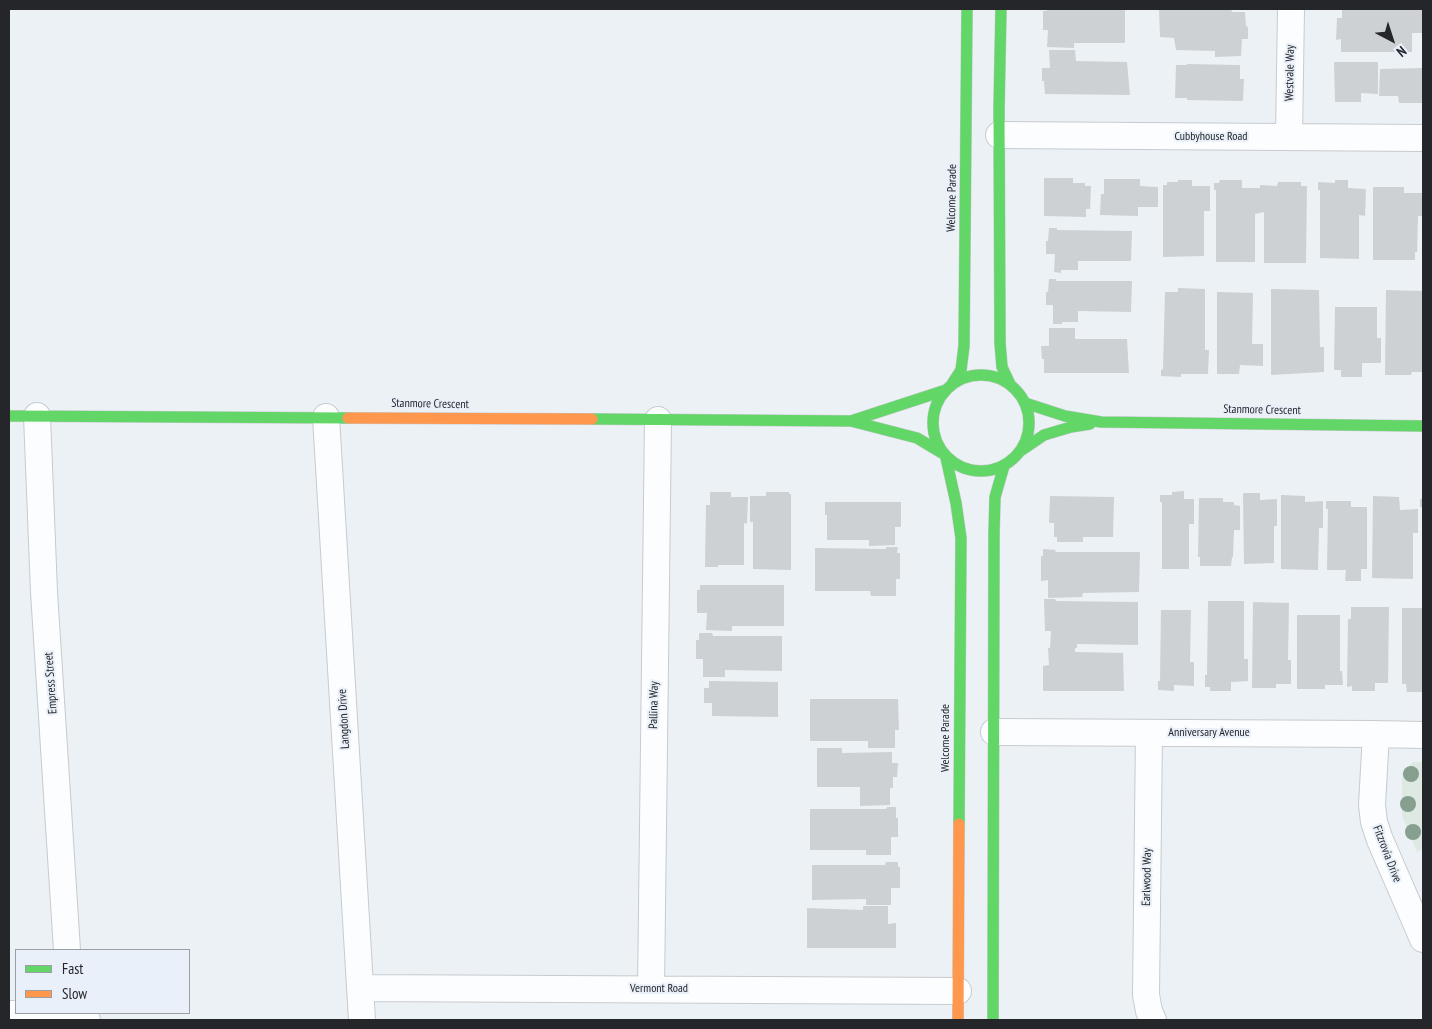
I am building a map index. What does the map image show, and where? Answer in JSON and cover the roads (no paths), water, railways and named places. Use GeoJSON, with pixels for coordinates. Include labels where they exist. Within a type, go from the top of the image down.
{"type":"FeatureCollection","features":[{"type":"Feature","properties":{"kind":"street","name":"Welcome Parade"},"geometry":{"type":"LineString","coordinates":[[949,387],[961,370],[964,346],[967,9]]}},
{"type":"Feature","properties":{"kind":"street"},"geometry":{"type":"LineString","coordinates":[[1001,9],[999,135],[1000,346],[1002,368],[1010,384]]}},
{"type":"Feature","properties":{"kind":"street","name":"Westvale Way"},"geometry":{"type":"LineString","coordinates":[[1289,137],[1291,9]]}},
{"type":"Feature","properties":{"kind":"street","name":"Cubbyhouse Road"},"geometry":{"type":"LineString","coordinates":[[999,135],[1423,138]]}},
{"type":"Feature","properties":{"kind":"street"},"geometry":{"type":"LineString","coordinates":[[983,375],[1000,378],[1019,393],[1029,415],[1029,427],[1022,450],[1014,459],[1004,466],[990,471],[975,471],[960,468],[944,455],[936,444],[932,427],[934,411],[940,396],[949,387],[966,377],[983,375]]}},
{"type":"Feature","properties":{"kind":"street","name":"Stanmore Crescent"},"geometry":{"type":"LineString","coordinates":[[851,421],[949,387]]}},
{"type":"Feature","properties":{"kind":"street","name":"Stanmore Crescent"},"geometry":{"type":"LineString","coordinates":[[1025,403],[1065,416],[1101,422],[1423,426]]}},
{"type":"Feature","properties":{"kind":"street","name":"Stanmore Crescent"},"geometry":{"type":"LineString","coordinates":[[9,416],[851,421],[917,438],[944,455]]}},
{"type":"Feature","properties":{"kind":"street","name":"Empress Street"},"geometry":{"type":"LineString","coordinates":[[37,416],[44,592],[67,949]]}},
{"type":"Feature","properties":{"kind":"street","name":"Langdon Drive"},"geometry":{"type":"LineString","coordinates":[[326,417],[362,1020]]}},
{"type":"Feature","properties":{"kind":"street","name":"Pallina Way"},"geometry":{"type":"LineString","coordinates":[[651,989],[658,420]]}},
{"type":"Feature","properties":{"kind":"street","name":"Stanmore Crescent"},"geometry":{"type":"LineString","coordinates":[[1022,450],[1044,435],[1071,427],[1101,422]]}},
{"type":"Feature","properties":{"kind":"street","name":"Welcome Parade"},"geometry":{"type":"LineString","coordinates":[[944,455],[956,503],[961,538],[963,991],[958,1020]]}},
{"type":"Feature","properties":{"kind":"street"},"geometry":{"type":"LineString","coordinates":[[993,1020],[989,991],[994,732],[994,533],[995,497],[1004,466]]}},
{"type":"Feature","properties":{"kind":"street","name":"Anniversary Avenue"},"geometry":{"type":"LineString","coordinates":[[994,732],[1376,734],[1423,736]]}},
{"type":"Feature","properties":{"kind":"street","name":"Earlwood Way"},"geometry":{"type":"LineString","coordinates":[[1149,733],[1146,995],[1148,1011],[1153,1020]]}},
{"type":"Feature","properties":{"kind":"street","name":"Fitzrovia Drive"},"geometry":{"type":"LineString","coordinates":[[1376,734],[1372,805],[1374,822],[1423,939]]}},
{"type":"Feature","properties":{"kind":"street","name":"Vermont Road"},"geometry":{"type":"LineString","coordinates":[[360,988],[963,991]]}},
{"type":"Feature","properties":{"kind":"street"},"geometry":{"type":"LineString","coordinates":[[9,1014],[76,1016]]}}]}
